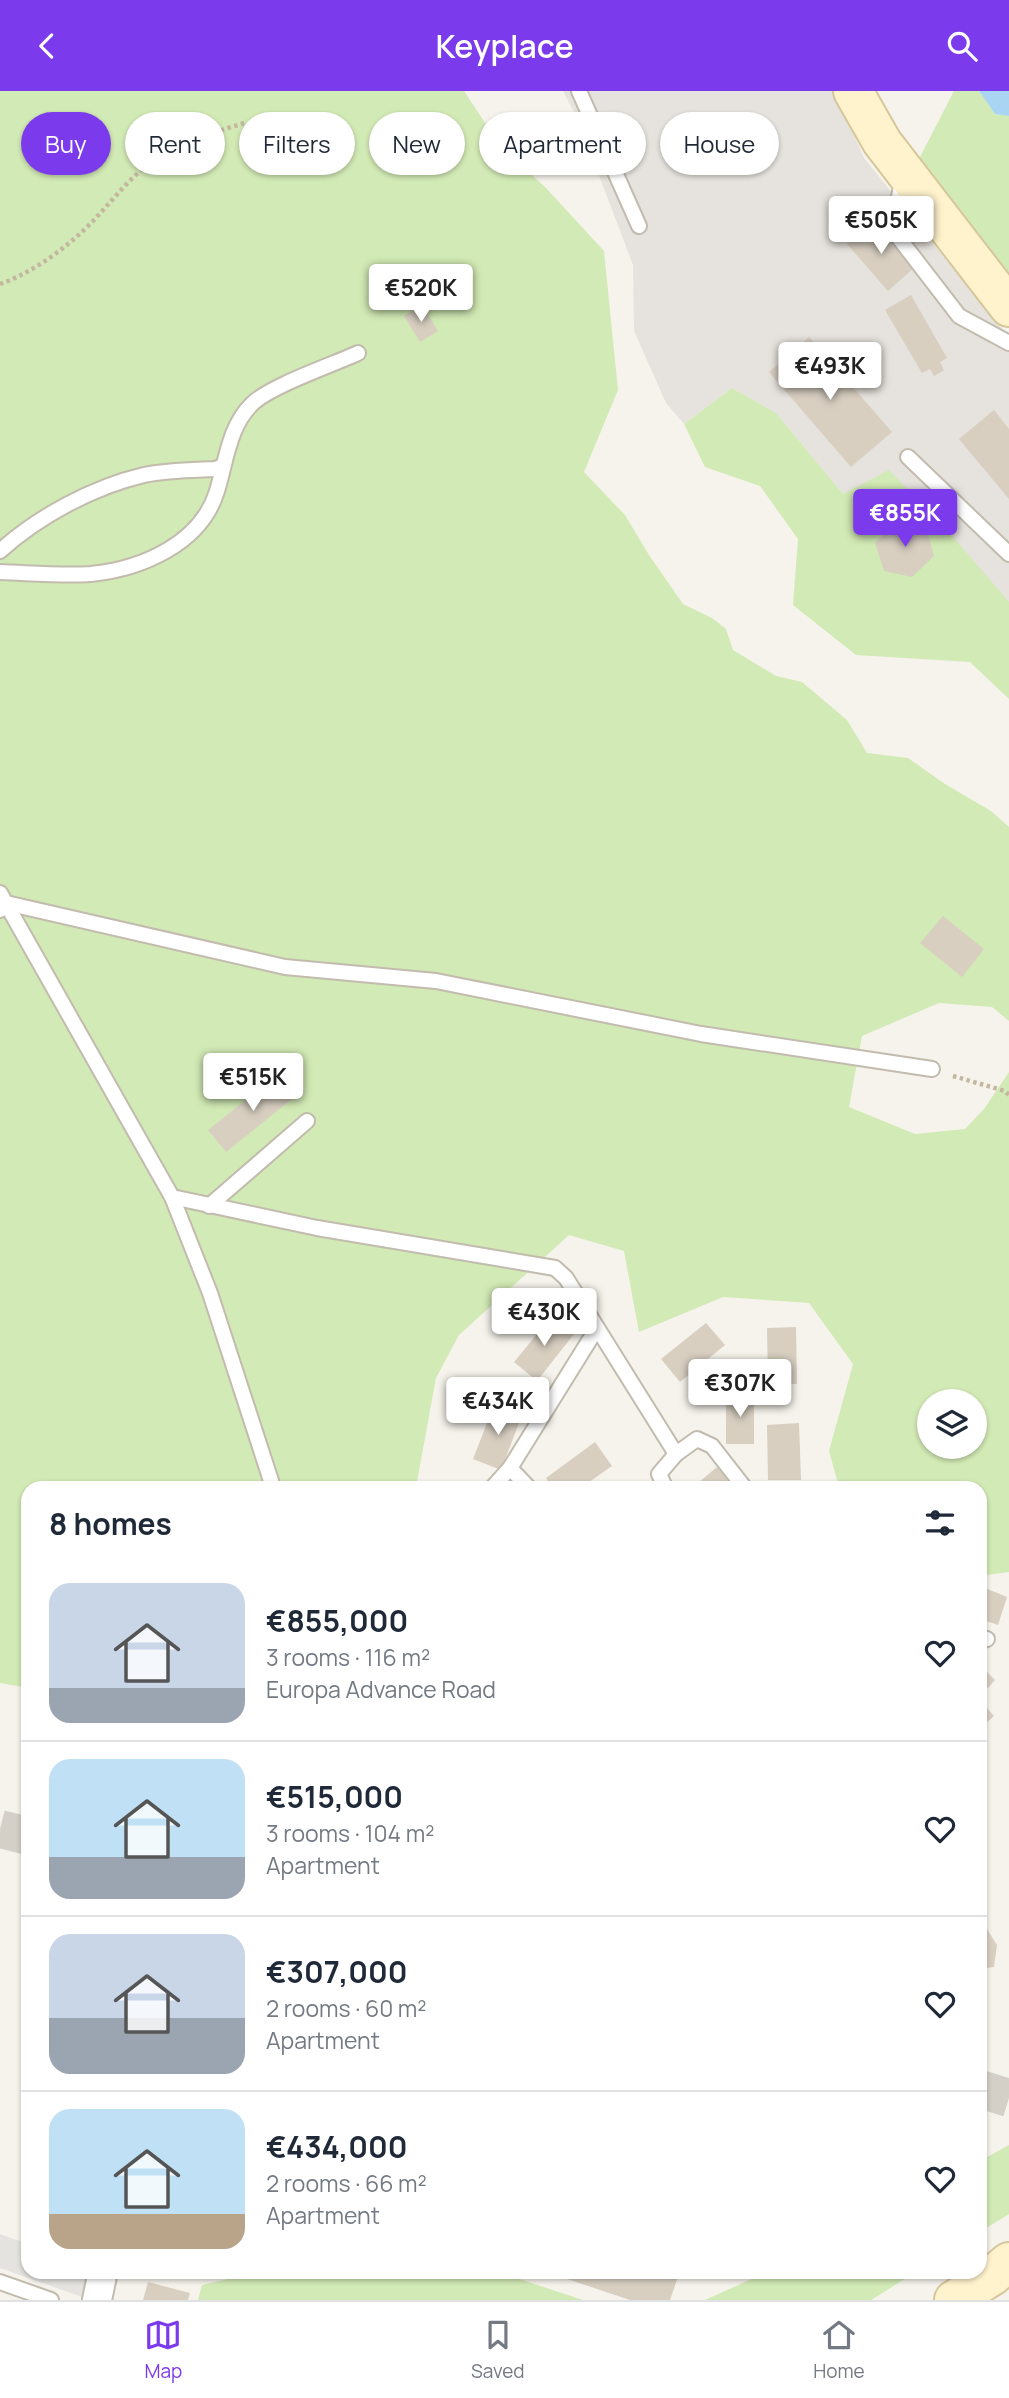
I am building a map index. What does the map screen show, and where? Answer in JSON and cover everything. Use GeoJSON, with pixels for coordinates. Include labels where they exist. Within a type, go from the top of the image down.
{"type":"FeatureCollection","features":[{"type":"Feature","properties":{"kind":"main road"},"geometry":{"type":"LineString","coordinates":[[853,91],[882,142],[1009,307]]}},
{"type":"Feature","properties":{"kind":"main road"},"geometry":{"type":"LineString","coordinates":[[954,2300],[1009,2262]]}},
{"type":"Feature","properties":{"kind":"street"},"geometry":{"type":"LineString","coordinates":[[97,2300],[101,2279]]}},
{"type":"Feature","properties":{"kind":"lane"},"geometry":{"type":"LineString","coordinates":[[579,91],[639,226]]}},
{"type":"Feature","properties":{"kind":"lane"},"geometry":{"type":"LineString","coordinates":[[905,171],[892,229],[959,316],[1009,343]]}},
{"type":"Feature","properties":{"kind":"lane"},"geometry":{"type":"LineString","coordinates":[[0,572],[91,574],[136,565],[177,546],[199,524],[216,494],[236,429],[243,414],[254,402],[268,393],[358,353]]}},
{"type":"Feature","properties":{"kind":"lane"},"geometry":{"type":"LineString","coordinates":[[908,457],[1009,554]]}},
{"type":"Feature","properties":{"kind":"lane"},"geometry":{"type":"LineString","coordinates":[[0,551],[15,538],[64,507],[116,484],[144,475],[223,466]]}},
{"type":"Feature","properties":{"kind":"lane"},"geometry":{"type":"LineString","coordinates":[[2,902],[285,967],[436,981],[701,1034],[932,1069]]}},
{"type":"Feature","properties":{"kind":"lane"},"geometry":{"type":"LineString","coordinates":[[2,902],[172,1197],[210,1293],[271,1481]]}},
{"type":"Feature","properties":{"kind":"lane"},"geometry":{"type":"LineString","coordinates":[[209,1206],[307,1121]]}},
{"type":"Feature","properties":{"kind":"lane"},"geometry":{"type":"LineString","coordinates":[[172,1197],[317,1228],[555,1268],[566,1278],[676,1454]]}},
{"type":"Feature","properties":{"kind":"lane"},"geometry":{"type":"LineString","coordinates":[[498,1481],[510,1468],[597,1328]]}},
{"type":"Feature","properties":{"kind":"lane"},"geometry":{"type":"LineString","coordinates":[[662,1481],[659,1474],[676,1454],[697,1439],[712,1446],[739,1481]]}},
{"type":"Feature","properties":{"kind":"lane"},"geometry":{"type":"LineString","coordinates":[[510,1468],[522,1481]]}},
{"type":"Feature","properties":{"kind":"lane"},"geometry":{"type":"LineString","coordinates":[[0,2282],[51,2300]]}},
{"type":"Feature","properties":{"kind":"path"},"geometry":{"type":"LineString","coordinates":[[0,284],[14,279],[64,247],[137,172],[156,158],[239,124]]}},
{"type":"Feature","properties":{"kind":"path"},"geometry":{"type":"LineString","coordinates":[[932,1069],[1005,1091],[1009,1095]]}},
{"type":"Feature","properties":{"kind":"shaded area"},"geometry":{"type":"Polygon","coordinates":[[[563,91],[835,91],[864,158],[1009,337],[1009,604],[843,494],[776,413],[732,388],[684,424],[666,403],[634,331],[633,265],[599,175],[646,175],[646,112],[574,112],[563,91]]]}},
{"type":"Feature","properties":{"kind":"shaded area"},"geometry":{"type":"Polygon","coordinates":[[[0,2234],[21,2242],[21,2275],[0,2268],[0,2234]]]}},
{"type":"Feature","properties":{"kind":"shaded area"},"geometry":{"type":"Polygon","coordinates":[[[31,2279],[88,2279],[82,2297],[31,2279]]]}},
{"type":"Feature","properties":{"kind":"green space"},"geometry":{"type":"Polygon","coordinates":[[[0,91],[464,91],[479,114],[479,175],[532,175],[604,251],[618,390],[584,472],[625,515],[683,604],[712,618],[726,629],[733,650],[776,676],[802,682],[847,720],[867,753],[908,758],[991,811],[1009,827],[1009,1021],[992,1007],[939,1003],[862,1036],[849,1107],[915,1134],[965,1129],[984,1109],[1009,1072],[1009,1572],[987,1575],[987,1481],[837,1481],[829,1451],[853,1364],[809,1303],[723,1297],[639,1332],[624,1251],[569,1235],[459,1335],[436,1378],[417,1481],[21,1481],[21,1687],[0,1683],[0,91]]]}},
{"type":"Feature","properties":{"kind":"green space"},"geometry":{"type":"Polygon","coordinates":[[[954,91],[979,91],[995,114],[1009,116],[1009,279],[918,161],[954,91]]]}},
{"type":"Feature","properties":{"kind":"green space"},"geometry":{"type":"Polygon","coordinates":[[[732,388],[776,413],[843,494],[889,470],[948,531],[1009,602],[1009,699],[970,662],[856,655],[793,605],[798,539],[760,486],[705,467],[684,424],[732,388]]]}},
{"type":"Feature","properties":{"kind":"green space"},"geometry":{"type":"Polygon","coordinates":[[[1009,2145],[1009,2214],[987,2228],[987,2157],[1009,2145]]]}},
{"type":"Feature","properties":{"kind":"green space"},"geometry":{"type":"Polygon","coordinates":[[[228,2279],[519,2279],[583,2300],[198,2300],[202,2285],[228,2279]]]}},
{"type":"Feature","properties":{"kind":"green space"},"geometry":{"type":"Polygon","coordinates":[[[752,2279],[905,2279],[871,2300],[705,2300],[752,2279]]]}},
{"type":"Feature","properties":{"kind":"water"},"geometry":{"type":"Polygon","coordinates":[[[979,91],[1009,91],[1009,116],[995,114],[979,91]]]}},
{"type":"Feature","properties":{"kind":"building"},"geometry":{"type":"Polygon","coordinates":[[[873,222],[914,268],[888,291],[847,244],[873,222]]]}},
{"type":"Feature","properties":{"kind":"building"},"geometry":{"type":"Polygon","coordinates":[[[911,295],[947,358],[940,362],[944,370],[934,376],[930,369],[922,373],[885,310],[911,295]]]}},
{"type":"Feature","properties":{"kind":"building"},"geometry":{"type":"Polygon","coordinates":[[[422,305],[438,331],[420,342],[404,316],[422,305]]]}},
{"type":"Feature","properties":{"kind":"building"},"geometry":{"type":"Polygon","coordinates":[[[809,337],[892,432],[851,467],[769,372],[809,337]]]}},
{"type":"Feature","properties":{"kind":"building"},"geometry":{"type":"Polygon","coordinates":[[[994,410],[1009,429],[1009,499],[959,439],[994,410]]]}},
{"type":"Feature","properties":{"kind":"building"},"geometry":{"type":"Polygon","coordinates":[[[897,521],[926,527],[934,556],[912,577],[884,571],[875,543],[897,521]]]}},
{"type":"Feature","properties":{"kind":"building"},"geometry":{"type":"Polygon","coordinates":[[[943,916],[984,949],[962,977],[920,943],[943,916]]]}},
{"type":"Feature","properties":{"kind":"building"},"geometry":{"type":"Polygon","coordinates":[[[280,1073],[297,1095],[226,1152],[208,1130],[280,1073]]]}},
{"type":"Feature","properties":{"kind":"building"},"geometry":{"type":"Polygon","coordinates":[[[552,1316],[574,1334],[537,1381],[514,1362],[552,1316]]]}},
{"type":"Feature","properties":{"kind":"building"},"geometry":{"type":"Polygon","coordinates":[[[706,1323],[725,1345],[680,1382],[661,1359],[706,1323]]]}},
{"type":"Feature","properties":{"kind":"building"},"geometry":{"type":"Polygon","coordinates":[[[796,1327],[797,1384],[768,1384],[767,1328],[796,1327]]]}},
{"type":"Feature","properties":{"kind":"building"},"geometry":{"type":"Polygon","coordinates":[[[754,1393],[754,1444],[726,1444],[726,1394],[754,1393]]]}},
{"type":"Feature","properties":{"kind":"building"},"geometry":{"type":"Polygon","coordinates":[[[494,1405],[522,1415],[501,1470],[473,1459],[494,1405]]]}},
{"type":"Feature","properties":{"kind":"building"},"geometry":{"type":"Polygon","coordinates":[[[799,1423],[801,1480],[768,1480],[767,1425],[799,1423]]]}},
{"type":"Feature","properties":{"kind":"building"},"geometry":{"type":"Polygon","coordinates":[[[595,1442],[612,1466],[591,1481],[548,1481],[546,1478],[595,1442]]]}},
{"type":"Feature","properties":{"kind":"building"},"geometry":{"type":"Polygon","coordinates":[[[717,1467],[730,1481],[700,1481],[717,1467]]]}},
{"type":"Feature","properties":{"kind":"building"},"geometry":{"type":"Polygon","coordinates":[[[987,1589],[1007,1597],[998,1625],[987,1621],[987,1589]]]}},
{"type":"Feature","properties":{"kind":"building"},"geometry":{"type":"Polygon","coordinates":[[[987,1672],[995,1680],[987,1687],[987,1672]]]}},
{"type":"Feature","properties":{"kind":"building"},"geometry":{"type":"Polygon","coordinates":[[[987,1708],[994,1716],[987,1722],[987,1708]]]}},
{"type":"Feature","properties":{"kind":"building"},"geometry":{"type":"Polygon","coordinates":[[[987,1929],[997,1945],[994,1967],[987,1968],[987,1929]]]}},
{"type":"Feature","properties":{"kind":"building"},"geometry":{"type":"Polygon","coordinates":[[[567,2279],[677,2279],[670,2300],[630,2300],[567,2279]]]}},
{"type":"Feature","properties":{"kind":"building"},"geometry":{"type":"Polygon","coordinates":[[[148,2282],[190,2293],[188,2300],[143,2300],[148,2282]]]}},
{"type":"Feature","properties":{"kind":"tunnel"},"geometry":{"type":"LineString","coordinates":[[0,1829],[21,1834]]}},
{"type":"Feature","properties":{"kind":"tunnel"},"geometry":{"type":"LineString","coordinates":[[987,2091],[1009,2098]]}}]}
